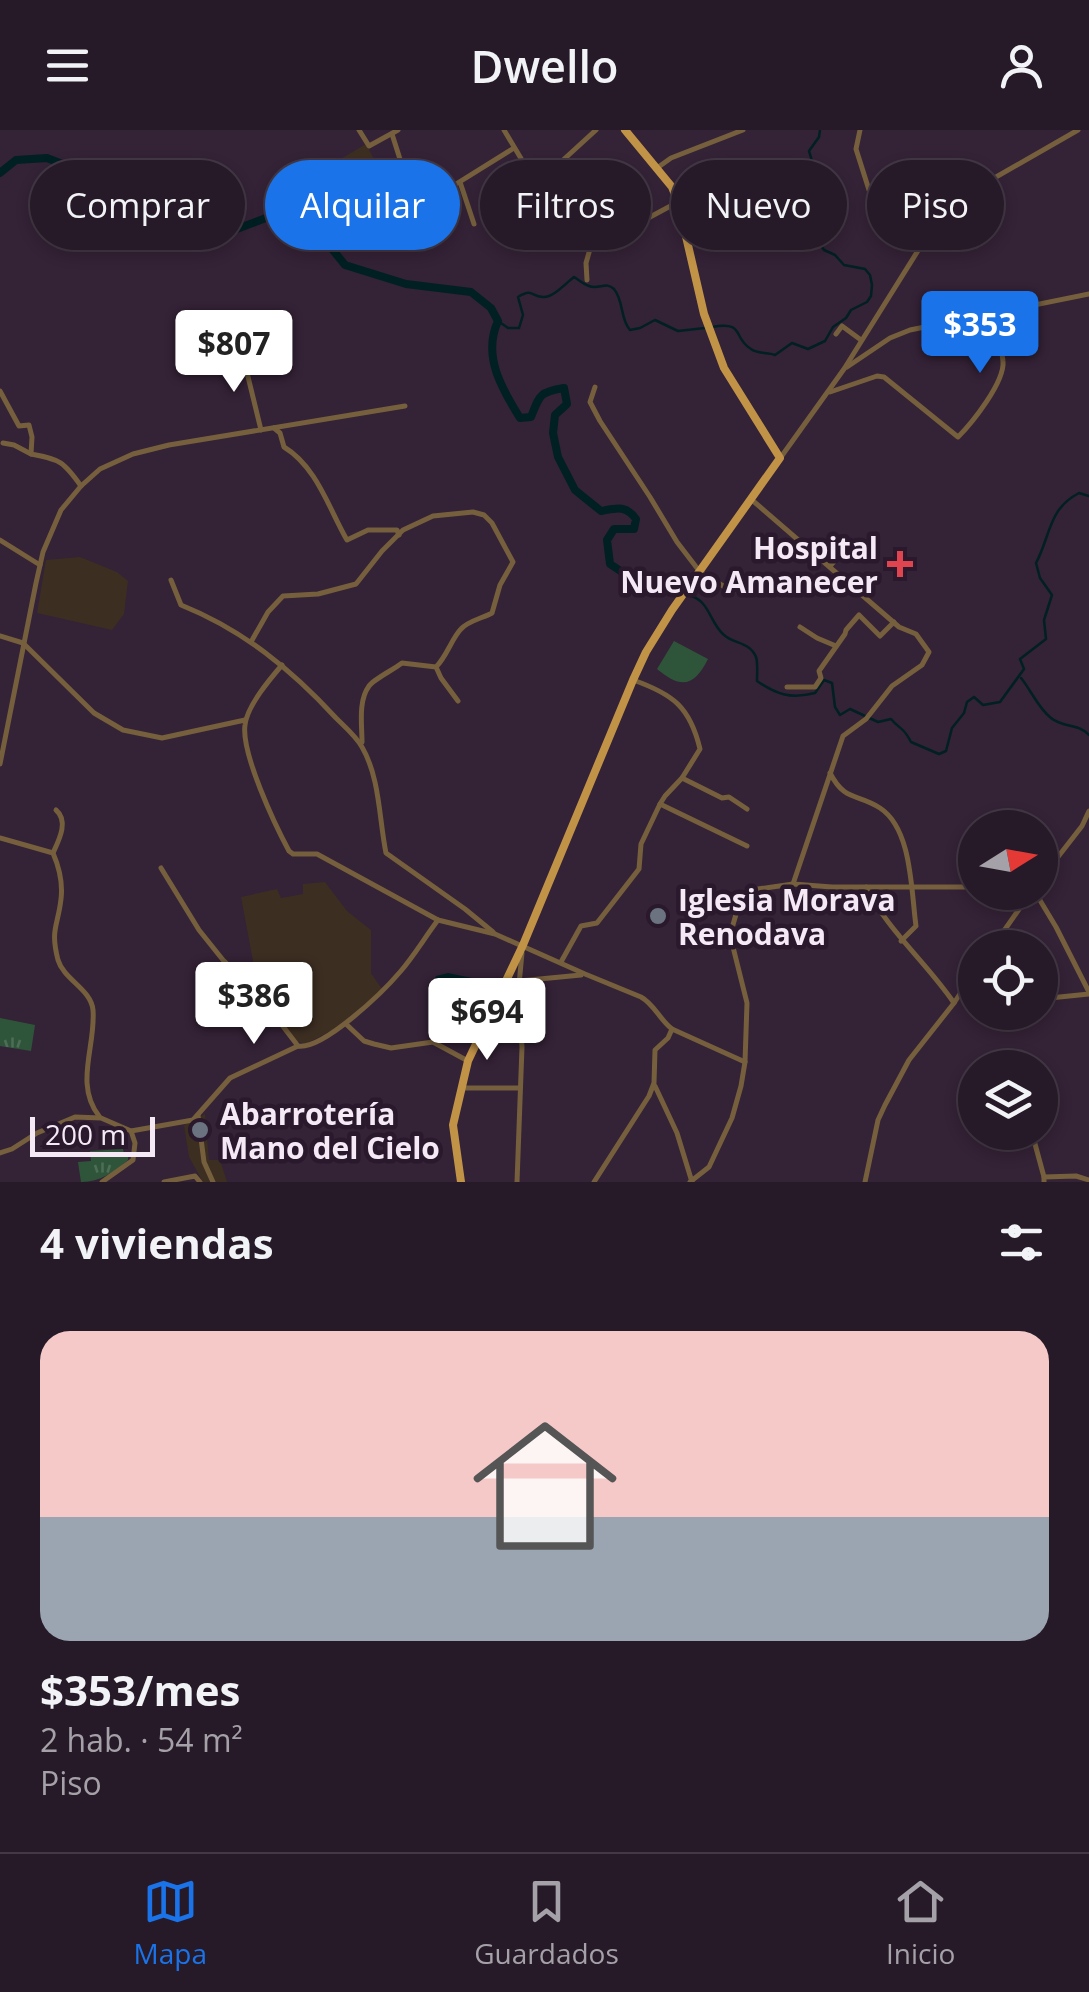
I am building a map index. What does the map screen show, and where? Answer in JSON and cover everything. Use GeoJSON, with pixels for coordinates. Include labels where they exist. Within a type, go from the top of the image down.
{"type":"FeatureCollection","features":[{"type":"Feature","properties":{"kind":"main road"},"geometry":{"type":"LineString","coordinates":[[625,130],[671,186]]}},
{"type":"Feature","properties":{"kind":"main road"},"geometry":{"type":"LineString","coordinates":[[461,1182],[453,1125],[468,1061],[523,945],[633,680],[681,598],[780,458],[724,368],[704,314],[689,250]]}},
{"type":"Feature","properties":{"kind":"street"},"geometry":{"type":"LineString","coordinates":[[359,130],[368,146],[395,132],[403,160]]}},
{"type":"Feature","properties":{"kind":"street"},"geometry":{"type":"LineString","coordinates":[[504,130],[538,183],[596,130]]}},
{"type":"Feature","properties":{"kind":"street"},"geometry":{"type":"LineString","coordinates":[[658,168],[671,158],[743,130]]}},
{"type":"Feature","properties":{"kind":"street"},"geometry":{"type":"LineString","coordinates":[[860,130],[856,150],[867,187]]}},
{"type":"Feature","properties":{"kind":"street"},"geometry":{"type":"LineString","coordinates":[[1004,172],[1078,130]]}},
{"type":"Feature","properties":{"kind":"street"},"geometry":{"type":"LineString","coordinates":[[474,224],[460,182],[514,148]]}},
{"type":"Feature","properties":{"kind":"street"},"geometry":{"type":"LineString","coordinates":[[587,280],[590,249],[671,206]]}},
{"type":"Feature","properties":{"kind":"street"},"geometry":{"type":"LineString","coordinates":[[780,458],[844,369],[918,250]]}},
{"type":"Feature","properties":{"kind":"street"},"geometry":{"type":"LineString","coordinates":[[844,369],[890,338],[910,330],[1089,294]]}},
{"type":"Feature","properties":{"kind":"street"},"geometry":{"type":"LineString","coordinates":[[828,393],[876,376],[884,377],[958,437],[988,401],[1003,368],[989,314]]}},
{"type":"Feature","properties":{"kind":"street"},"geometry":{"type":"LineString","coordinates":[[836,334],[842,326],[861,340]]}},
{"type":"Feature","properties":{"kind":"street"},"geometry":{"type":"LineString","coordinates":[[242,352],[260,430]]}},
{"type":"Feature","properties":{"kind":"street"},"geometry":{"type":"LineString","coordinates":[[595,387],[590,402],[600,421],[677,542],[702,570],[733,592]]}},
{"type":"Feature","properties":{"kind":"street"},"geometry":{"type":"LineString","coordinates":[[0,391],[19,426],[30,426],[31,454]]}},
{"type":"Feature","properties":{"kind":"street"},"geometry":{"type":"LineString","coordinates":[[0,764],[48,540],[60,510],[100,469],[133,454],[168,445],[405,406]]}},
{"type":"Feature","properties":{"kind":"street"},"geometry":{"type":"LineString","coordinates":[[274,428],[284,447],[294,453],[321,488],[347,540],[368,530],[397,530],[399,534]]}},
{"type":"Feature","properties":{"kind":"street"},"geometry":{"type":"LineString","coordinates":[[3,443],[66,464],[81,486]]}},
{"type":"Feature","properties":{"kind":"street"},"geometry":{"type":"LineString","coordinates":[[752,500],[899,627],[916,634],[929,652],[922,665],[892,686],[868,717],[843,736],[793,884]]}},
{"type":"Feature","properties":{"kind":"street"},"geometry":{"type":"LineString","coordinates":[[250,642],[283,596],[318,594],[356,584],[399,534],[413,524],[433,516],[474,512],[492,523],[512,562],[492,612],[458,632],[436,667]]}},
{"type":"Feature","properties":{"kind":"street"},"geometry":{"type":"LineString","coordinates":[[0,540],[41,565]]}},
{"type":"Feature","properties":{"kind":"street"},"geometry":{"type":"LineString","coordinates":[[830,566],[841,554]]}},
{"type":"Feature","properties":{"kind":"street"},"geometry":{"type":"LineString","coordinates":[[171,580],[181,605],[215,619],[282,665],[362,746]]}},
{"type":"Feature","properties":{"kind":"street"},"geometry":{"type":"LineString","coordinates":[[787,687],[815,687],[821,678],[819,671],[859,616],[880,636],[894,622]]}},
{"type":"Feature","properties":{"kind":"street"},"geometry":{"type":"LineString","coordinates":[[800,627],[836,646]]}},
{"type":"Feature","properties":{"kind":"street"},"geometry":{"type":"LineString","coordinates":[[0,636],[24,644],[94,713],[123,730],[162,738],[245,720]]}},
{"type":"Feature","properties":{"kind":"street"},"geometry":{"type":"LineString","coordinates":[[436,667],[402,663],[370,683],[362,700],[362,746],[372,775],[386,853],[495,934]]}},
{"type":"Feature","properties":{"kind":"street"},"geometry":{"type":"LineString","coordinates":[[282,665],[245,720],[244,742],[288,852],[316,854],[438,920],[495,934],[646,1000],[672,1029],[745,1062]]}},
{"type":"Feature","properties":{"kind":"street"},"geometry":{"type":"LineString","coordinates":[[436,667],[458,701]]}},
{"type":"Feature","properties":{"kind":"street"},"geometry":{"type":"LineString","coordinates":[[561,963],[581,926],[597,923],[639,869],[642,844],[660,804],[700,749],[694,726],[681,706],[660,689],[633,680]]}},
{"type":"Feature","properties":{"kind":"street"},"geometry":{"type":"LineString","coordinates":[[830,773],[838,788],[848,795],[879,807],[894,821],[904,839],[916,926],[901,941]]}},
{"type":"Feature","properties":{"kind":"street"},"geometry":{"type":"LineString","coordinates":[[682,778],[747,808]]}},
{"type":"Feature","properties":{"kind":"street"},"geometry":{"type":"LineString","coordinates":[[660,804],[747,846]]}},
{"type":"Feature","properties":{"kind":"street"},"geometry":{"type":"LineString","coordinates":[[56,810],[62,821],[53,853],[62,893],[53,933],[65,975],[93,1007],[88,1095],[101,1118]]}},
{"type":"Feature","properties":{"kind":"street"},"geometry":{"type":"LineString","coordinates":[[1058,857],[1089,811]]}},
{"type":"Feature","properties":{"kind":"street"},"geometry":{"type":"LineString","coordinates":[[0,838],[53,853]]}},
{"type":"Feature","properties":{"kind":"street"},"geometry":{"type":"LineString","coordinates":[[161,868],[199,930],[258,993],[298,1046]]}},
{"type":"Feature","properties":{"kind":"street"},"geometry":{"type":"LineString","coordinates":[[654,1083],[677,1133],[691,1181],[710,1168],[732,1118],[745,1062],[747,1003],[730,936],[739,904],[758,888],[793,884],[958,887]]}},
{"type":"Feature","properties":{"kind":"street"},"geometry":{"type":"LineString","coordinates":[[866,887],[876,909],[954,1003]]}},
{"type":"Feature","properties":{"kind":"street"},"geometry":{"type":"LineString","coordinates":[[1045,910],[1089,993],[1058,997]]}},
{"type":"Feature","properties":{"kind":"street"},"geometry":{"type":"LineString","coordinates":[[0,1153],[66,1120],[85,1116],[101,1118],[131,1131],[184,1123],[198,1116],[230,1078],[298,1046],[307,1048],[346,1024],[398,975],[438,920]]}},
{"type":"Feature","properties":{"kind":"street"},"geometry":{"type":"LineString","coordinates":[[517,1182],[522,1047],[518,1002],[523,945]]}},
{"type":"Feature","properties":{"kind":"street"},"geometry":{"type":"LineString","coordinates":[[519,981],[584,974]]}},
{"type":"Feature","properties":{"kind":"street"},"geometry":{"type":"LineString","coordinates":[[866,1182],[878,1120],[885,1105],[909,1060],[958,996]]}},
{"type":"Feature","properties":{"kind":"street"},"geometry":{"type":"LineString","coordinates":[[346,1024],[364,1041],[391,1048],[434,1042],[468,1061]]}},
{"type":"Feature","properties":{"kind":"street"},"geometry":{"type":"LineString","coordinates":[[594,1182],[649,1096],[654,1083],[655,1050],[672,1029]]}},
{"type":"Feature","properties":{"kind":"street"},"geometry":{"type":"LineString","coordinates":[[461,1088],[520,1088]]}},
{"type":"Feature","properties":{"kind":"street"},"geometry":{"type":"LineString","coordinates":[[85,1116],[91,1106]]}},
{"type":"Feature","properties":{"kind":"street"},"geometry":{"type":"LineString","coordinates":[[198,1116],[204,1162],[213,1182]]}},
{"type":"Feature","properties":{"kind":"street"},"geometry":{"type":"LineString","coordinates":[[135,1143],[147,1129]]}},
{"type":"Feature","properties":{"kind":"street"},"geometry":{"type":"LineString","coordinates":[[102,1182],[133,1160],[135,1143],[131,1131]]}},
{"type":"Feature","properties":{"kind":"street"},"geometry":{"type":"LineString","coordinates":[[1036,1150],[1044,1180],[1076,1176],[1089,1180]]}},
{"type":"Feature","properties":{"kind":"street"},"geometry":{"type":"LineString","coordinates":[[164,1182],[195,1176],[200,1182]]}},
{"type":"Feature","properties":{"kind":"shaded area"},"geometry":{"type":"Polygon","coordinates":[[[366,144],[374,160],[339,160],[366,144]]]}},
{"type":"Feature","properties":{"kind":"shaded area"},"geometry":{"type":"Polygon","coordinates":[[[80,557],[117,572],[128,581],[124,614],[112,630],[37,613],[46,560],[80,557]]]}},
{"type":"Feature","properties":{"kind":"shaded area"},"geometry":{"type":"Polygon","coordinates":[[[325,882],[347,911],[371,930],[371,973],[382,989],[337,1028],[305,1044],[296,1041],[258,988],[241,897],[277,889],[281,898],[303,894],[303,884],[325,882]]]}},
{"type":"Feature","properties":{"kind":"shaded area"},"geometry":{"type":"Polygon","coordinates":[[[205,1114],[209,1160],[220,1160],[227,1182],[203,1182],[189,1157],[184,1125],[205,1114]]]}},
{"type":"Feature","properties":{"kind":"green space"},"geometry":{"type":"Polygon","coordinates":[[[674,641],[708,659],[692,680],[673,680],[657,669],[674,641]]]}},
{"type":"Feature","properties":{"kind":"green space"},"geometry":{"type":"Polygon","coordinates":[[[0,1018],[35,1025],[31,1051],[0,1046],[0,1018]]]}},
{"type":"Feature","properties":{"kind":"green space"},"geometry":{"type":"Polygon","coordinates":[[[123,1149],[128,1160],[123,1164],[101,1178],[81,1182],[78,1162],[91,1161],[90,1151],[123,1149]]]}},
{"type":"Feature","properties":{"kind":"water"},"geometry":{"type":"Polygon","coordinates":[[[448,973],[487,981],[492,987],[484,987],[467,1010],[468,1020],[446,1011],[436,1015],[431,1004],[436,976],[448,973]]]}},
{"type":"Feature","properties":{"kind":"waterway"},"geometry":{"type":"LineString","coordinates":[[712,327],[734,328],[753,351],[775,355],[792,343],[808,349],[825,341],[833,327],[871,296],[870,275],[865,269],[844,265],[824,250],[815,225],[806,215],[812,180],[819,173],[809,151],[820,130]]}},
{"type":"Feature","properties":{"kind":"waterway"},"geometry":{"type":"LineString","coordinates":[[0,173],[16,160],[47,158],[106,181],[173,189],[191,199],[214,224],[234,230],[287,210],[307,218],[345,265],[406,284],[471,292],[491,308],[498,321],[493,359],[501,384],[520,418],[531,417],[545,393],[564,388],[567,404],[555,415],[553,433],[558,457],[575,490],[601,511],[625,510],[636,519],[634,529],[614,529],[607,540],[610,564],[625,574],[643,576],[655,586],[680,594]]}},
{"type":"Feature","properties":{"kind":"waterway"},"geometry":{"type":"LineString","coordinates":[[498,321],[508,328],[519,328],[523,315],[518,297],[529,293],[547,297],[574,277],[589,286],[614,289],[630,330],[655,320],[678,331],[705,328]]}},
{"type":"Feature","properties":{"kind":"waterway"},"geometry":{"type":"LineString","coordinates":[[688,595],[705,606],[724,635],[753,652],[757,681],[764,686],[799,696],[815,693],[824,680],[832,683],[840,715],[850,709],[878,722],[891,719],[911,742],[939,754],[946,751],[952,728],[967,702],[974,697],[983,705],[1000,702],[1024,669],[1020,659],[1046,639],[1044,620],[1052,595],[1040,578],[1036,563],[1061,507],[1079,493],[1089,496]]}},
{"type":"Feature","properties":{"kind":"waterway"},"geometry":{"type":"LineString","coordinates":[[1021,678],[1051,718],[1089,735]]}},
{"type":"Feature","properties":{"kind":"place","name":"Hospital Nuevo Amanecer"},"geometry":{"type":"Point","coordinates":[900,564]}},
{"type":"Feature","properties":{"kind":"place","name":"Iglesia Morava Renodava"},"geometry":{"type":"Point","coordinates":[658,916]}},
{"type":"Feature","properties":{"kind":"place","name":"Abarrotería Mano del Cielo"},"geometry":{"type":"Point","coordinates":[200,1130]}}]}
